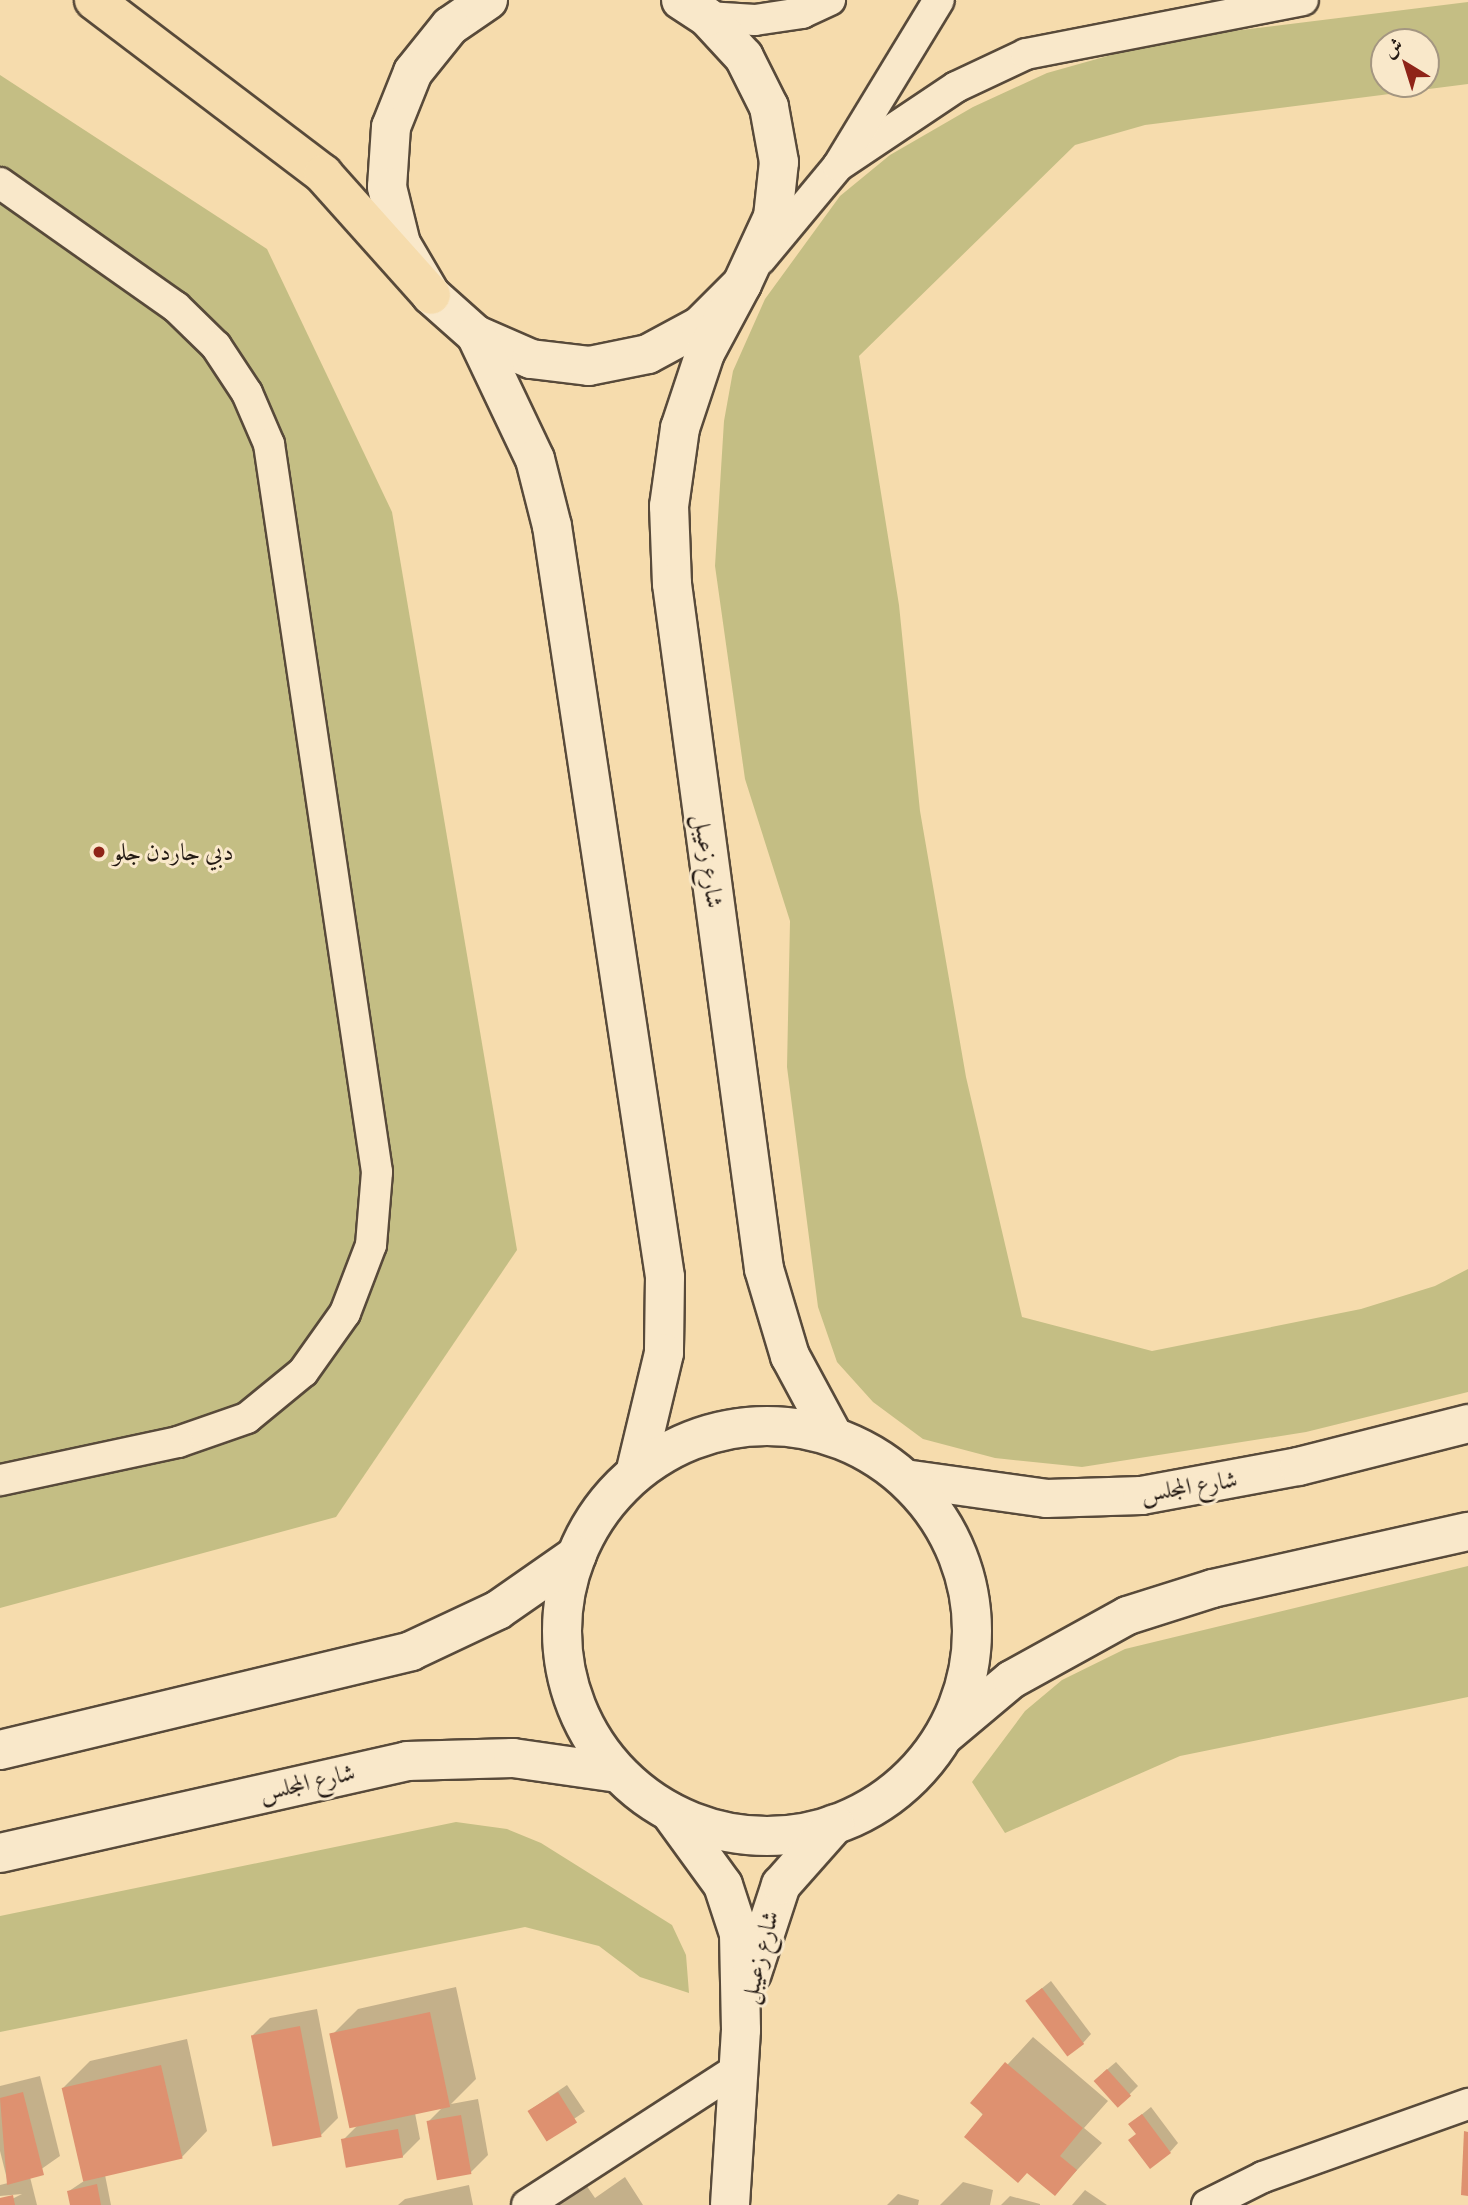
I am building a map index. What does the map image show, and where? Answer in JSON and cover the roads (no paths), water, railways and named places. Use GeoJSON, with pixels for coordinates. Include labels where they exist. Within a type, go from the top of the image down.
{"type":"FeatureCollection","features":[{"type":"Feature","properties":{"kind":"highway"},"geometry":{"type":"LineString","coordinates":[[94,0],[323,174],[431,295]]}},
{"type":"Feature","properties":{"kind":"main road"},"geometry":{"type":"LineString","coordinates":[[435,0],[413,72],[391,127],[387,187],[401,244],[431,295],[476,335],[531,359],[589,366],[636,357],[701,326],[747,276]]}},
{"type":"Feature","properties":{"kind":"main road"},"geometry":{"type":"LineString","coordinates":[[413,72],[450,26],[488,0]]}},
{"type":"Feature","properties":{"kind":"main road","name":"شارع زعيبل"},"geometry":{"type":"LineString","coordinates":[[694,8],[744,57],[772,121],[779,162],[773,217],[747,276],[705,354],[680,428],[669,506],[672,584],[764,1269],[790,1356],[833,1436]]}},
{"type":"Feature","properties":{"kind":"main road"},"geometry":{"type":"LineString","coordinates":[[476,335],[536,459],[552,526],[665,1277],[664,1353],[635,1475]]}},
{"type":"Feature","properties":{"kind":"main road"},"geometry":{"type":"LineString","coordinates":[[778,1427],[833,1436],[905,1478],[953,1543],[972,1620],[967,1673],[943,1736],[897,1788],[836,1824],[757,1835],[670,1812],[618,1773],[576,1708],[565,1670],[562,1631],[577,1555],[592,1525],[635,1475],[708,1435],[778,1427]]}},
{"type":"Feature","properties":{"kind":"main road"},"geometry":{"type":"LineString","coordinates":[[0,1750],[411,1651],[498,1610],[577,1555]]}},
{"type":"Feature","properties":{"kind":"main road","name":"شارع المجلس"},"geometry":{"type":"LineString","coordinates":[[0,1853],[407,1761],[513,1758],[618,1773]]}},
{"type":"Feature","properties":{"kind":"main road","name":"شارع زعيبل"},"geometry":{"type":"LineString","coordinates":[[670,1812],[733,1909],[741,2030],[730,2205]]}},
{"type":"Feature","properties":{"kind":"main road","name":"شارع زعيبل"},"geometry":{"type":"LineString","coordinates":[[741,2030],[769,1909],[797,1862],[836,1824]]}},
{"type":"Feature","properties":{"kind":"street"},"geometry":{"type":"LineString","coordinates":[[694,8],[755,20],[802,13],[830,0]]}},
{"type":"Feature","properties":{"kind":"street"},"geometry":{"type":"LineString","coordinates":[[747,276],[838,166],[939,0]]}},
{"type":"Feature","properties":{"kind":"street"},"geometry":{"type":"LineString","coordinates":[[1196,0],[1253,7]]}},
{"type":"Feature","properties":{"kind":"street"},"geometry":{"type":"LineString","coordinates":[[838,166],[956,86],[1026,54],[1253,7],[1303,0]]}},
{"type":"Feature","properties":{"kind":"street"},"geometry":{"type":"LineString","coordinates":[[0,183],[176,307],[224,358],[269,444],[377,1172],[370,1245],[345,1312],[303,1372],[266,1403],[247,1418],[178,1442],[0,1480]]}},
{"type":"Feature","properties":{"kind":"street","name":"شارع المجلس"},"geometry":{"type":"LineString","coordinates":[[905,1478],[1046,1498],[1141,1495],[1273,1472],[1468,1423]]}},
{"type":"Feature","properties":{"kind":"street"},"geometry":{"type":"LineString","coordinates":[[943,1736],[1011,1679],[1127,1615],[1212,1588],[1468,1531]]}},
{"type":"Feature","properties":{"kind":"street"},"geometry":{"type":"LineString","coordinates":[[527,2205],[739,2068]]}},
{"type":"Feature","properties":{"kind":"street"},"geometry":{"type":"LineString","coordinates":[[1207,2205],[1264,2177],[1468,2104]]}},
{"type":"Feature","properties":{"kind":"place","name":"دبي جاردن جلو"},"geometry":{"type":"Point","coordinates":[99,852]}}]}
